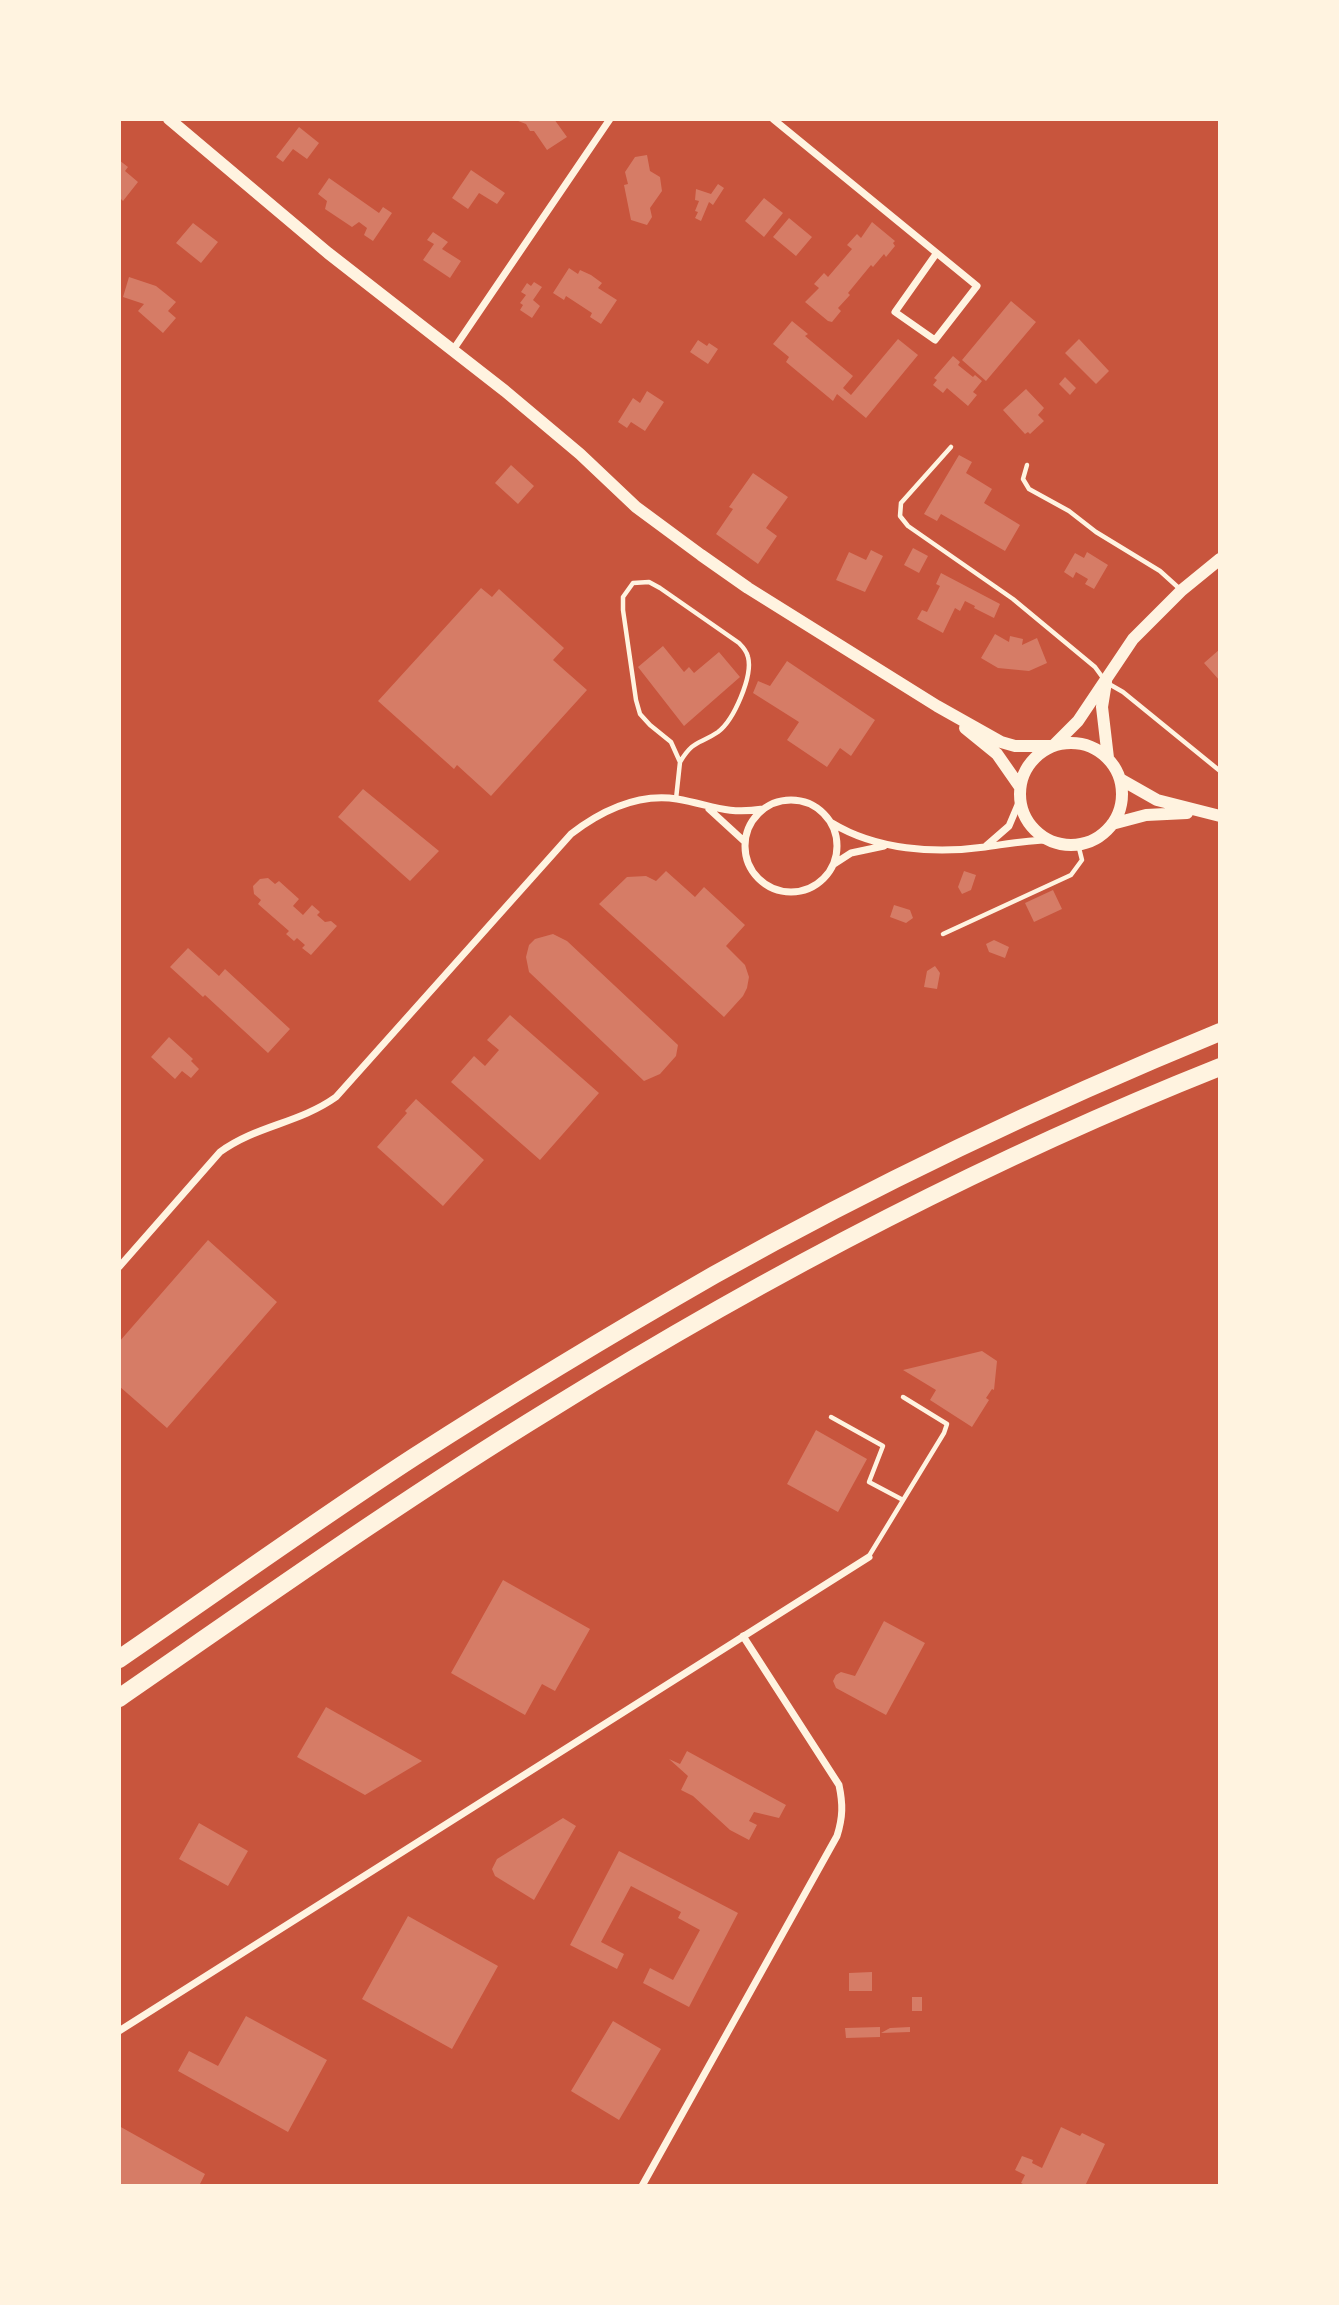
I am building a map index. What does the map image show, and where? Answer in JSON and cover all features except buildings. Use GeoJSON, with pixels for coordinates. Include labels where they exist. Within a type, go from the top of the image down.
{"type":"FeatureCollection","features":[{"type":"Feature","properties":{"kind":"highway"},"geometry":{"type":"LineString","coordinates":[[119,1659],[414,1458],[713,1276],[982,1135],[1220,1032]]}},
{"type":"Feature","properties":{"kind":"highway"},"geometry":{"type":"LineString","coordinates":[[119,1698],[372,1524],[548,1410],[696,1322],[909,1206],[1152,1094],[1220,1067]]}},
{"type":"Feature","properties":{"kind":"street"},"geometry":{"type":"LineString","coordinates":[[169,119],[328,253],[562,438],[636,507],[748,588],[937,706],[1001,741],[1015,746],[1077,743],[1099,751],[1108,758],[1120,779],[1122,798],[1112,824],[1094,839],[1078,844],[1026,839],[984,847],[930,848],[888,845],[863,839],[832,824]]}},
{"type":"Feature","properties":{"kind":"street"},"geometry":{"type":"LineString","coordinates":[[453,350],[610,119]]}},
{"type":"Feature","properties":{"kind":"street"},"geometry":{"type":"LineString","coordinates":[[773,119],[977,286],[935,340],[895,312],[936,254]]}},
{"type":"Feature","properties":{"kind":"street"},"geometry":{"type":"LineString","coordinates":[[1050,840],[1033,828],[1022,810],[1020,787],[1030,762],[1053,746],[1079,721],[1133,639],[1182,590],[1220,559]]}},
{"type":"Feature","properties":{"kind":"street"},"geometry":{"type":"LineString","coordinates":[[1106,682],[1102,707],[1108,758]]}},
{"type":"Feature","properties":{"kind":"street"},"geometry":{"type":"LineString","coordinates":[[937,706],[997,754],[1020,787]]}},
{"type":"Feature","properties":{"kind":"street"},"geometry":{"type":"LineString","coordinates":[[1120,779],[1157,800],[1214,815]]}},
{"type":"Feature","properties":{"kind":"street"},"geometry":{"type":"LineString","coordinates":[[119,1267],[220,1152],[236,1140],[257,1131],[317,1111],[336,1097],[571,834],[592,818],[619,806],[646,800],[676,799],[741,813],[763,809],[783,800],[806,802],[825,814],[832,824],[838,843],[834,864]]}},
{"type":"Feature","properties":{"kind":"street"},"geometry":{"type":"LineString","coordinates":[[984,847],[1009,826],[1020,800]]}},
{"type":"Feature","properties":{"kind":"street"},"geometry":{"type":"LineString","coordinates":[[705,807],[720,817],[745,842]]}},
{"type":"Feature","properties":{"kind":"street"},"geometry":{"type":"LineString","coordinates":[[763,809],[750,824],[745,854],[755,876],[774,890],[786,892],[810,889],[820,883],[834,864],[851,853],[888,845]]}},
{"type":"Feature","properties":{"kind":"street"},"geometry":{"type":"LineString","coordinates":[[1112,824],[1161,813],[1214,815]]}},
{"type":"Feature","properties":{"kind":"street"},"geometry":{"type":"LineString","coordinates":[[119,2031],[869,1557]]}},
{"type":"Feature","properties":{"kind":"street"},"geometry":{"type":"LineString","coordinates":[[642,2186],[837,1836],[843,1818],[839,1785],[743,1636]]}},
{"type":"Feature","properties":{"kind":"lane"},"geometry":{"type":"LineString","coordinates":[[951,447],[901,503],[900,516],[908,526],[1013,599],[1095,667],[1106,682],[1123,692],[1220,771]]}},
{"type":"Feature","properties":{"kind":"lane"},"geometry":{"type":"LineString","coordinates":[[1027,465],[1023,479],[1029,489],[1069,511],[1096,533],[1160,570],[1182,590]]}},
{"type":"Feature","properties":{"kind":"lane"},"geometry":{"type":"LineString","coordinates":[[676,799],[680,762],[671,741],[650,726],[640,714],[636,700],[623,610],[623,597],[633,583],[649,582],[660,588],[739,643],[748,655],[749,670],[731,719],[718,732],[695,742],[680,762]]}},
{"type":"Feature","properties":{"kind":"lane"},"geometry":{"type":"LineString","coordinates":[[943,934],[1071,875],[1082,860],[1078,844]]}},
{"type":"Feature","properties":{"kind":"lane"},"geometry":{"type":"LineString","coordinates":[[869,1557],[947,1424],[903,1397]]}},
{"type":"Feature","properties":{"kind":"lane"},"geometry":{"type":"LineString","coordinates":[[831,1417],[883,1446],[869,1482],[903,1500]]}}]}
